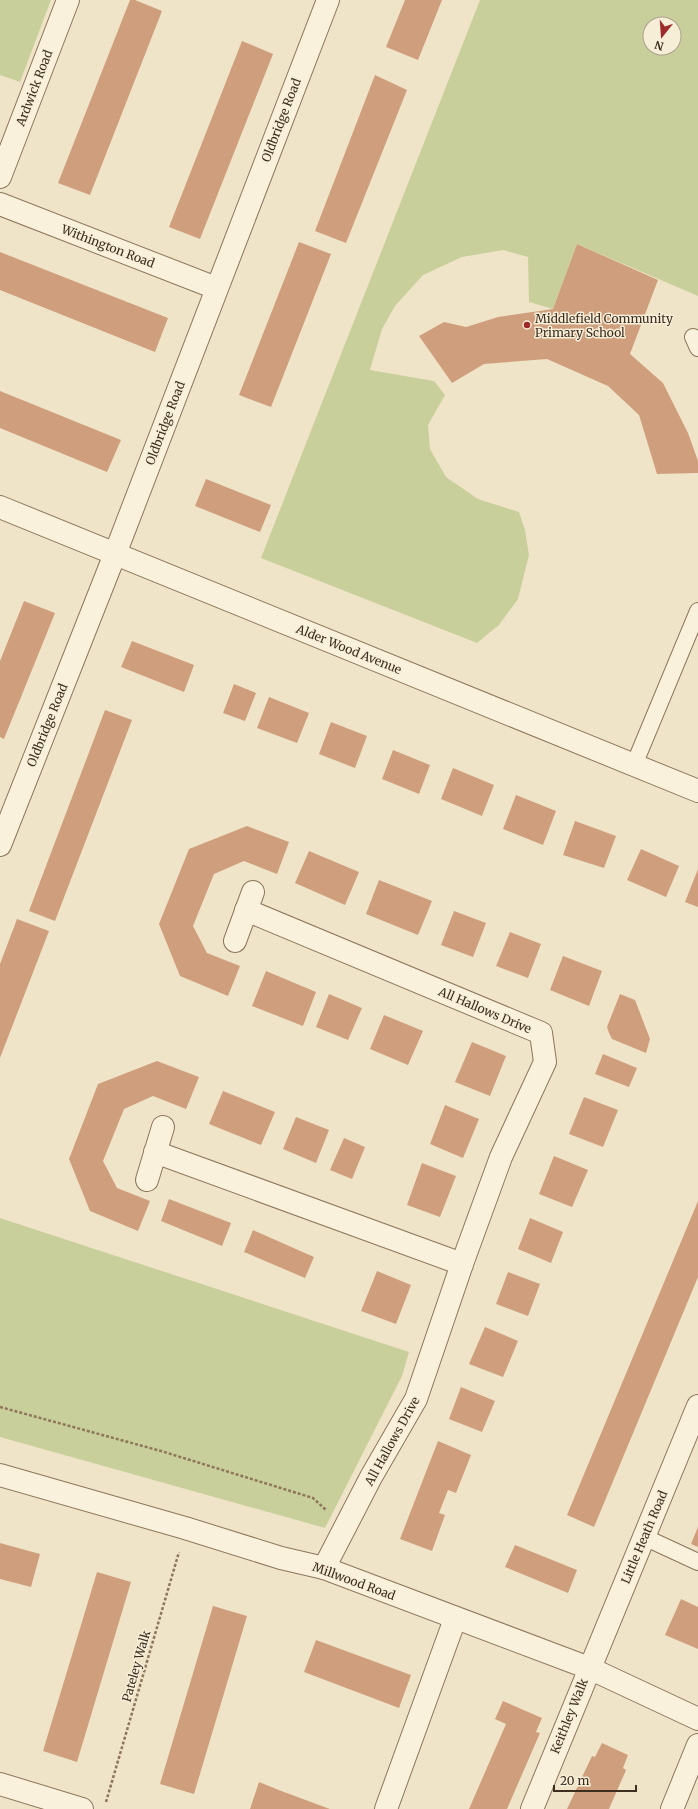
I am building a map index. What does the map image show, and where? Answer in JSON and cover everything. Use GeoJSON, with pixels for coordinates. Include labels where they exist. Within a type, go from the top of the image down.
{"type":"FeatureCollection","features":[{"type":"Feature","properties":{"kind":"street","name":"Ardwick Road"},"geometry":{"type":"LineString","coordinates":[[0,177],[68,0]]}},
{"type":"Feature","properties":{"kind":"street","name":"Oldbridge Road"},"geometry":{"type":"LineString","coordinates":[[0,845],[115,554],[328,0]]}},
{"type":"Feature","properties":{"kind":"street","name":"Withington Road"},"geometry":{"type":"LineString","coordinates":[[0,204],[216,288]]}},
{"type":"Feature","properties":{"kind":"street","name":"Alder Wood Avenue"},"geometry":{"type":"LineString","coordinates":[[0,507],[698,791]]}},
{"type":"Feature","properties":{"kind":"street","name":"All Hallows Drive"},"geometry":{"type":"LineString","coordinates":[[235,941],[249,901],[541,1034],[545,1062],[501,1157],[462,1264],[416,1399],[372,1477],[324,1568]]}},
{"type":"Feature","properties":{"kind":"street"},"geometry":{"type":"LineString","coordinates":[[147,1180],[163,1127]]}},
{"type":"Feature","properties":{"kind":"street"},"geometry":{"type":"LineString","coordinates":[[155,1152],[462,1264]]}},
{"type":"Feature","properties":{"kind":"street","name":"Little Heath Road"},"geometry":{"type":"LineString","coordinates":[[589,1668],[698,1406]]}},
{"type":"Feature","properties":{"kind":"street","name":"Millwood Road"},"geometry":{"type":"LineString","coordinates":[[0,1475],[185,1528],[281,1558],[324,1568],[455,1619],[589,1668],[698,1719]]}},
{"type":"Feature","properties":{"kind":"street"},"geometry":{"type":"LineString","coordinates":[[386,1809],[455,1619]]}},
{"type":"Feature","properties":{"kind":"street","name":"Keithley Walk"},"geometry":{"type":"LineString","coordinates":[[532,1809],[589,1668]]}},
{"type":"Feature","properties":{"kind":"street"},"geometry":{"type":"LineString","coordinates":[[672,1809],[698,1745]]}},
{"type":"Feature","properties":{"kind":"street"},"geometry":{"type":"LineString","coordinates":[[0,1784],[82,1809]]}},
{"type":"Feature","properties":{"kind":"lane"},"geometry":{"type":"LineString","coordinates":[[634,764],[698,611]]}},
{"type":"Feature","properties":{"kind":"lane"},"geometry":{"type":"LineString","coordinates":[[644,1537],[698,1562]]}},
{"type":"Feature","properties":{"kind":"path"},"geometry":{"type":"LineString","coordinates":[[0,1406],[161,1451],[313,1498],[345,1528]]}},
{"type":"Feature","properties":{"kind":"path","name":"Pateley Walk"},"geometry":{"type":"LineString","coordinates":[[104,1809],[185,1528]]}},
{"type":"Feature","properties":{"kind":"green space"},"geometry":{"type":"Polygon","coordinates":[[[0,0],[51,0],[20,82],[0,75],[0,0]]]}},
{"type":"Feature","properties":{"kind":"green space"},"geometry":{"type":"Polygon","coordinates":[[[480,0],[698,0],[698,296],[577,244],[553,309],[529,302],[528,257],[503,250],[462,257],[423,275],[395,306],[382,329],[370,370],[434,381],[445,395],[428,425],[430,449],[446,477],[478,499],[519,512],[525,530],[529,555],[518,599],[499,625],[477,643],[261,558],[480,0]]]}},
{"type":"Feature","properties":{"kind":"green space"},"geometry":{"type":"Polygon","coordinates":[[[0,1218],[409,1352],[402,1376],[325,1528],[0,1437],[0,1218]]]}},
{"type":"Feature","properties":{"kind":"building"},"geometry":{"type":"Polygon","coordinates":[[[130,0],[135,0],[162,11],[90,195],[58,183],[130,0]]]}},
{"type":"Feature","properties":{"kind":"building"},"geometry":{"type":"Polygon","coordinates":[[[405,0],[442,0],[418,60],[386,47],[405,0]]]}},
{"type":"Feature","properties":{"kind":"building"},"geometry":{"type":"Polygon","coordinates":[[[242,41],[273,54],[200,239],[169,227],[242,41]]]}},
{"type":"Feature","properties":{"kind":"building"},"geometry":{"type":"Polygon","coordinates":[[[375,75],[407,90],[346,243],[315,231],[375,75]]]}},
{"type":"Feature","properties":{"kind":"building"},"geometry":{"type":"Polygon","coordinates":[[[299,242],[331,254],[271,407],[239,395],[299,242]]]}},
{"type":"Feature","properties":{"kind":"building","name":"Middlefield Community Primary School"},"geometry":{"type":"Polygon","coordinates":[[[577,244],[658,280],[630,354],[663,383],[688,433],[698,461],[698,473],[657,474],[639,415],[608,386],[547,359],[484,364],[452,383],[419,336],[444,322],[466,327],[498,317],[553,309],[577,244]]]}},
{"type":"Feature","properties":{"kind":"building"},"geometry":{"type":"Polygon","coordinates":[[[0,252],[168,318],[155,352],[0,290],[0,252]]]}},
{"type":"Feature","properties":{"kind":"building"},"geometry":{"type":"Polygon","coordinates":[[[0,391],[121,440],[107,472],[0,428],[0,391]]]}},
{"type":"Feature","properties":{"kind":"building"},"geometry":{"type":"Polygon","coordinates":[[[206,479],[271,505],[260,532],[195,506],[206,479]]]}},
{"type":"Feature","properties":{"kind":"building"},"geometry":{"type":"Polygon","coordinates":[[[24,601],[55,613],[4,739],[0,737],[0,661],[24,601]]]}},
{"type":"Feature","properties":{"kind":"building"},"geometry":{"type":"Polygon","coordinates":[[[132,641],[194,665],[184,692],[121,667],[132,641]]]}},
{"type":"Feature","properties":{"kind":"building"},"geometry":{"type":"Polygon","coordinates":[[[234,684],[256,693],[245,721],[223,713],[234,684]]]}},
{"type":"Feature","properties":{"kind":"building"},"geometry":{"type":"Polygon","coordinates":[[[269,697],[309,713],[297,743],[257,728],[269,697]]]}},
{"type":"Feature","properties":{"kind":"building"},"geometry":{"type":"Polygon","coordinates":[[[105,710],[132,720],[55,921],[29,911],[105,710]]]}},
{"type":"Feature","properties":{"kind":"building"},"geometry":{"type":"Polygon","coordinates":[[[331,722],[367,736],[355,768],[319,754],[331,722]]]}},
{"type":"Feature","properties":{"kind":"building"},"geometry":{"type":"Polygon","coordinates":[[[393,750],[430,765],[419,794],[382,779],[393,750]]]}},
{"type":"Feature","properties":{"kind":"building"},"geometry":{"type":"Polygon","coordinates":[[[453,768],[494,785],[482,816],[441,799],[453,768]]]}},
{"type":"Feature","properties":{"kind":"building"},"geometry":{"type":"Polygon","coordinates":[[[516,795],[556,811],[543,845],[503,829],[516,795]]]}},
{"type":"Feature","properties":{"kind":"building"},"geometry":{"type":"Polygon","coordinates":[[[575,821],[616,836],[604,868],[563,855],[575,821]]]}},
{"type":"Feature","properties":{"kind":"building"},"geometry":{"type":"Polygon","coordinates":[[[247,826],[289,842],[277,874],[244,861],[214,874],[193,926],[207,953],[240,966],[228,996],[180,976],[159,924],[189,849],[247,826]]]}},
{"type":"Feature","properties":{"kind":"building"},"geometry":{"type":"Polygon","coordinates":[[[641,849],[679,866],[666,897],[627,880],[641,849]]]}},
{"type":"Feature","properties":{"kind":"building"},"geometry":{"type":"Polygon","coordinates":[[[309,851],[359,872],[345,905],[295,883],[309,851]]]}},
{"type":"Feature","properties":{"kind":"building"},"geometry":{"type":"Polygon","coordinates":[[[698,869],[698,907],[685,902],[698,869]]]}},
{"type":"Feature","properties":{"kind":"building"},"geometry":{"type":"Polygon","coordinates":[[[379,880],[432,901],[418,935],[366,914],[379,880]]]}},
{"type":"Feature","properties":{"kind":"building"},"geometry":{"type":"Polygon","coordinates":[[[454,911],[486,923],[473,957],[441,945],[454,911]]]}},
{"type":"Feature","properties":{"kind":"building"},"geometry":{"type":"Polygon","coordinates":[[[17,919],[49,931],[0,1058],[0,964],[17,919]]]}},
{"type":"Feature","properties":{"kind":"building"},"geometry":{"type":"Polygon","coordinates":[[[510,932],[541,944],[528,978],[496,966],[510,932]]]}},
{"type":"Feature","properties":{"kind":"building"},"geometry":{"type":"Polygon","coordinates":[[[563,956],[602,971],[589,1006],[550,990],[563,956]]]}},
{"type":"Feature","properties":{"kind":"building"},"geometry":{"type":"Polygon","coordinates":[[[266,971],[316,992],[303,1026],[252,1006],[266,971]]]}},
{"type":"Feature","properties":{"kind":"building"},"geometry":{"type":"Polygon","coordinates":[[[329,994],[362,1008],[348,1040],[316,1027],[329,994]]]}},
{"type":"Feature","properties":{"kind":"building"},"geometry":{"type":"Polygon","coordinates":[[[620,994],[635,1000],[650,1039],[646,1053],[612,1039],[609,1033],[607,1027],[620,994]]]}},
{"type":"Feature","properties":{"kind":"building"},"geometry":{"type":"Polygon","coordinates":[[[384,1015],[423,1031],[408,1065],[370,1049],[384,1015]]]}},
{"type":"Feature","properties":{"kind":"building"},"geometry":{"type":"Polygon","coordinates":[[[472,1042],[506,1056],[490,1096],[455,1082],[472,1042]]]}},
{"type":"Feature","properties":{"kind":"building"},"geometry":{"type":"Polygon","coordinates":[[[603,1054],[637,1068],[629,1087],[595,1074],[603,1054]]]}},
{"type":"Feature","properties":{"kind":"building"},"geometry":{"type":"Polygon","coordinates":[[[157,1061],[199,1077],[186,1109],[153,1096],[124,1109],[103,1161],[117,1188],[150,1201],[138,1231],[90,1211],[69,1159],[98,1084],[157,1061]]]}},
{"type":"Feature","properties":{"kind":"building"},"geometry":{"type":"Polygon","coordinates":[[[223,1091],[275,1112],[261,1145],[209,1124],[223,1091]]]}},
{"type":"Feature","properties":{"kind":"building"},"geometry":{"type":"Polygon","coordinates":[[[584,1097],[618,1110],[603,1147],[569,1134],[584,1097]]]}},
{"type":"Feature","properties":{"kind":"building"},"geometry":{"type":"Polygon","coordinates":[[[445,1105],[479,1119],[463,1158],[430,1144],[445,1105]]]}},
{"type":"Feature","properties":{"kind":"building"},"geometry":{"type":"Polygon","coordinates":[[[296,1117],[329,1130],[316,1163],[283,1149],[296,1117]]]}},
{"type":"Feature","properties":{"kind":"building"},"geometry":{"type":"Polygon","coordinates":[[[344,1138],[365,1147],[352,1179],[330,1170],[344,1138]]]}},
{"type":"Feature","properties":{"kind":"building"},"geometry":{"type":"Polygon","coordinates":[[[554,1156],[588,1170],[572,1207],[539,1194],[554,1156]]]}},
{"type":"Feature","properties":{"kind":"building"},"geometry":{"type":"Polygon","coordinates":[[[422,1163],[456,1176],[440,1217],[407,1205],[422,1163]]]}},
{"type":"Feature","properties":{"kind":"building"},"geometry":{"type":"Polygon","coordinates":[[[169,1199],[231,1223],[222,1246],[161,1221],[169,1199]]]}},
{"type":"Feature","properties":{"kind":"building"},"geometry":{"type":"Polygon","coordinates":[[[698,1201],[698,1277],[594,1527],[567,1515],[698,1201]]]}},
{"type":"Feature","properties":{"kind":"building"},"geometry":{"type":"Polygon","coordinates":[[[530,1218],[563,1232],[551,1263],[518,1249],[530,1218]]]}},
{"type":"Feature","properties":{"kind":"building"},"geometry":{"type":"Polygon","coordinates":[[[253,1230],[314,1257],[305,1278],[244,1252],[253,1230]]]}},
{"type":"Feature","properties":{"kind":"building"},"geometry":{"type":"Polygon","coordinates":[[[377,1271],[411,1285],[396,1324],[361,1311],[377,1271]]]}},
{"type":"Feature","properties":{"kind":"building"},"geometry":{"type":"Polygon","coordinates":[[[508,1272],[540,1284],[528,1316],[496,1304],[508,1272]]]}},
{"type":"Feature","properties":{"kind":"building"},"geometry":{"type":"Polygon","coordinates":[[[485,1327],[518,1341],[503,1377],[469,1364],[485,1327]]]}},
{"type":"Feature","properties":{"kind":"building"},"geometry":{"type":"Polygon","coordinates":[[[461,1387],[495,1401],[482,1432],[449,1419],[461,1387]]]}},
{"type":"Feature","properties":{"kind":"building"},"geometry":{"type":"Polygon","coordinates":[[[438,1441],[471,1455],[456,1493],[448,1490],[439,1513],[445,1515],[432,1551],[400,1539],[438,1441]]]}},
{"type":"Feature","properties":{"kind":"building"},"geometry":{"type":"Polygon","coordinates":[[[698,1527],[698,1547],[691,1544],[698,1527]]]}},
{"type":"Feature","properties":{"kind":"building"},"geometry":{"type":"Polygon","coordinates":[[[0,1543],[40,1554],[31,1587],[0,1579],[0,1543]]]}},
{"type":"Feature","properties":{"kind":"building"},"geometry":{"type":"Polygon","coordinates":[[[515,1545],[577,1570],[568,1593],[505,1567],[515,1545]]]}},
{"type":"Feature","properties":{"kind":"building"},"geometry":{"type":"Polygon","coordinates":[[[97,1572],[131,1582],[77,1762],[43,1751],[97,1572]]]}},
{"type":"Feature","properties":{"kind":"building"},"geometry":{"type":"Polygon","coordinates":[[[681,1599],[698,1607],[698,1649],[665,1635],[681,1599]]]}},
{"type":"Feature","properties":{"kind":"building"},"geometry":{"type":"Polygon","coordinates":[[[213,1606],[247,1616],[194,1794],[160,1784],[213,1606]]]}},
{"type":"Feature","properties":{"kind":"building"},"geometry":{"type":"Polygon","coordinates":[[[316,1640],[411,1675],[399,1708],[304,1672],[316,1640]]]}},
{"type":"Feature","properties":{"kind":"building"},"geometry":{"type":"Polygon","coordinates":[[[503,1701],[542,1718],[536,1732],[540,1733],[507,1809],[469,1809],[506,1724],[495,1719],[503,1701]]]}},
{"type":"Feature","properties":{"kind":"building"},"geometry":{"type":"Polygon","coordinates":[[[602,1743],[628,1755],[623,1768],[626,1770],[609,1809],[567,1809],[592,1756],[595,1757],[602,1743]]]}},
{"type":"Feature","properties":{"kind":"building"},"geometry":{"type":"Polygon","coordinates":[[[259,1782],[284,1792],[330,1809],[250,1809],[259,1782]]]}},
{"type":"Feature","properties":{"kind":"place","name":"Middlefield Community Primary School"},"geometry":{"type":"Point","coordinates":[527,325]}}]}
